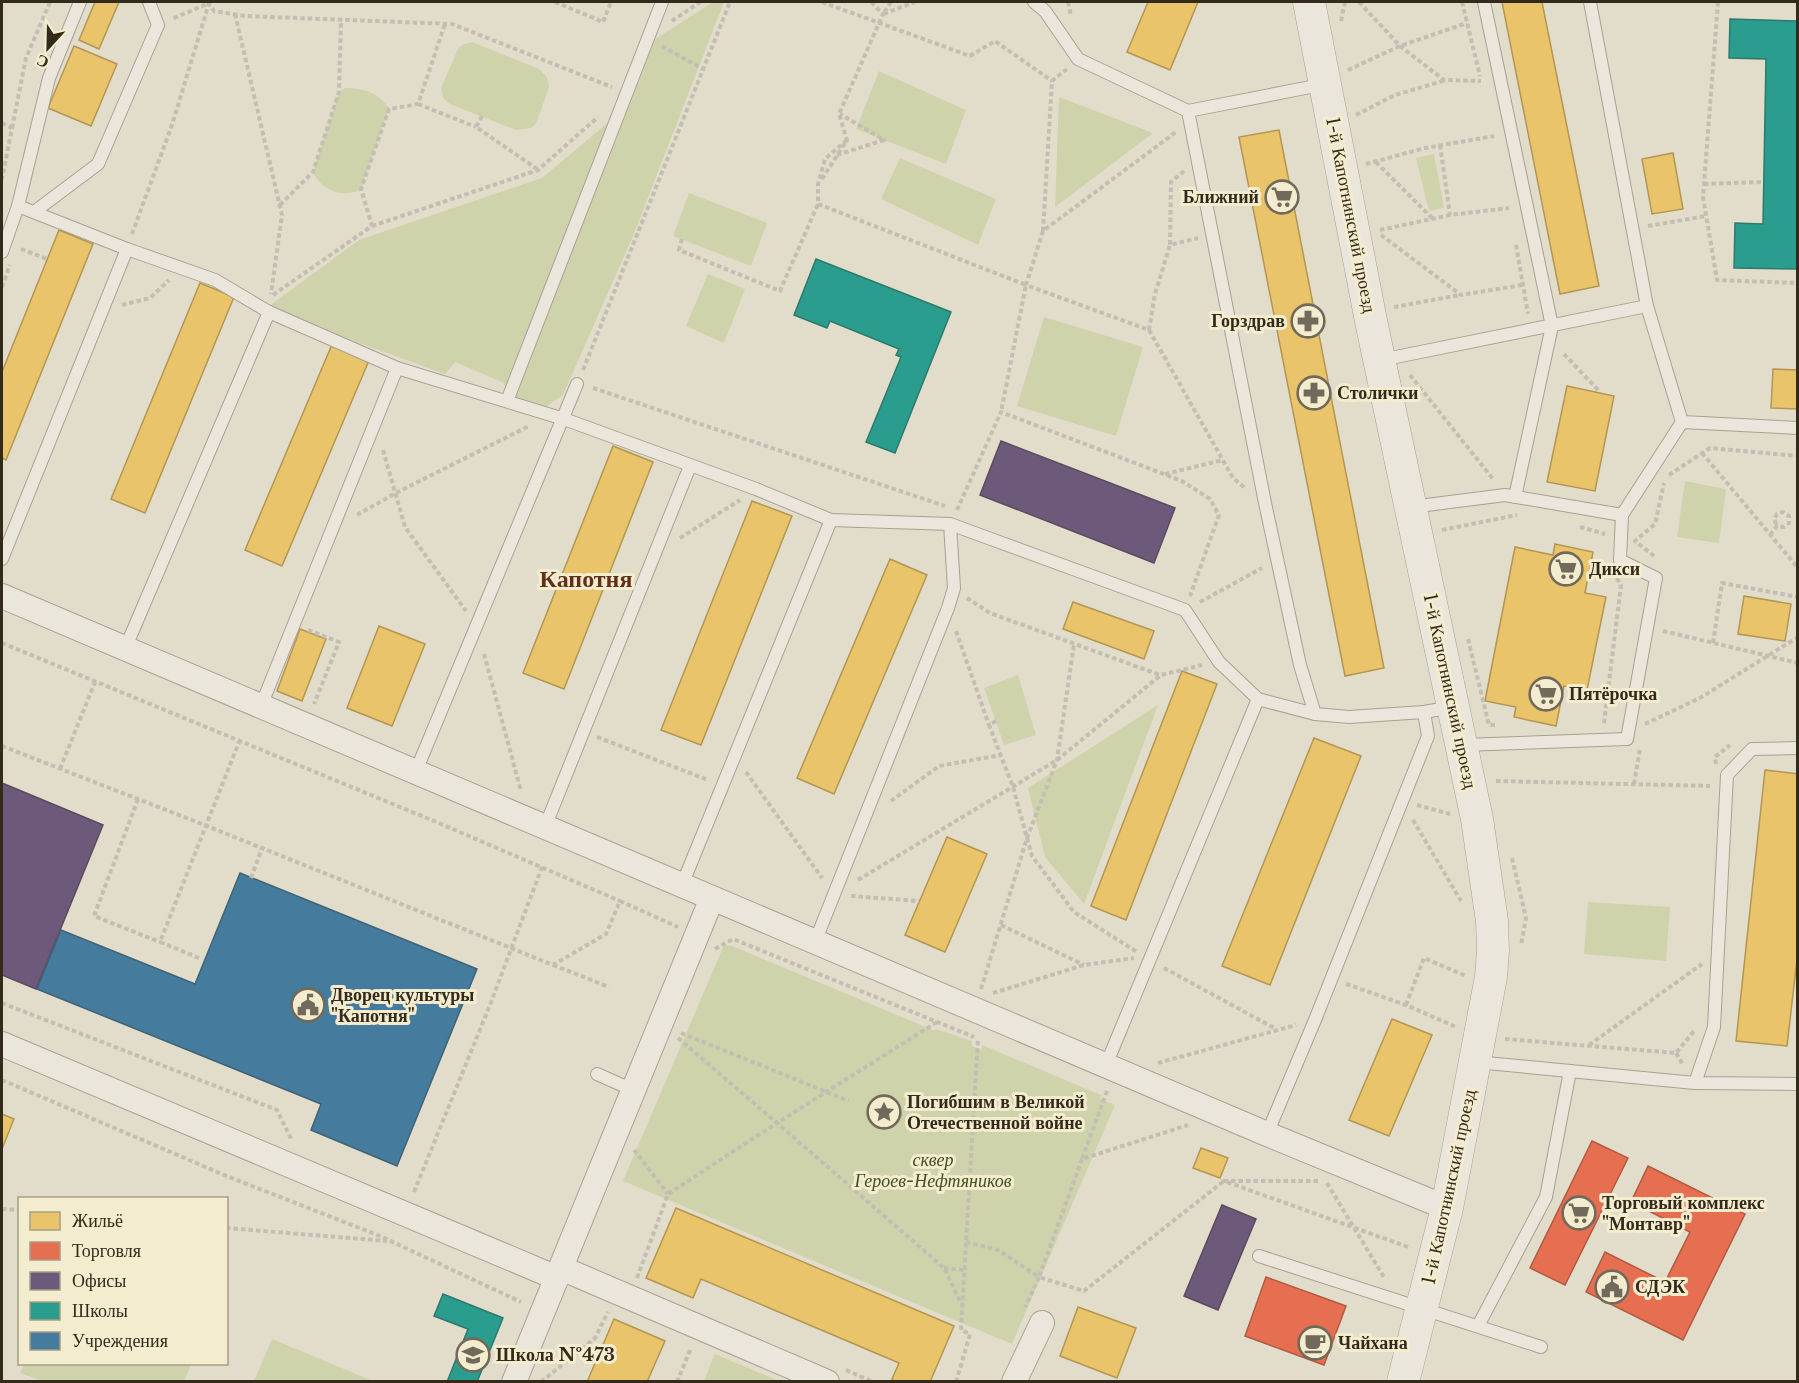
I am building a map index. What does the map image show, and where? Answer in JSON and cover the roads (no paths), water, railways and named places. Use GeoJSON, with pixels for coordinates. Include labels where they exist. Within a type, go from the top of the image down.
{"type":"FeatureCollection","features":[{"type":"Feature","properties":{"kind":"street","name":"1-й Капотнинский проезд"},"geometry":{"type":"LineString","coordinates":[[1309,2],[1341,78],[1370,315],[1410,507],[1438,709],[1462,745],[1477,819],[1492,921],[1491,977],[1447,1208],[1411,1305],[1403,1382]]}},
{"type":"Feature","properties":{"kind":"street"},"geometry":{"type":"LineString","coordinates":[[2,596],[1267,1134],[1447,1208]]}},
{"type":"Feature","properties":{"kind":"street"},"geometry":{"type":"LineString","coordinates":[[514,1382],[712,898]]}},
{"type":"Feature","properties":{"kind":"street"},"geometry":{"type":"LineString","coordinates":[[2,1044],[535,1269],[559,1273],[827,1382]]}},
{"type":"Feature","properties":{"kind":"street"},"geometry":{"type":"LineString","coordinates":[[1014,1382],[1042,1323]]}},
{"type":"Feature","properties":{"kind":"lane"},"geometry":{"type":"LineString","coordinates":[[2,252],[5,233],[18,206],[49,78],[80,2]]}},
{"type":"Feature","properties":{"kind":"lane"},"geometry":{"type":"LineString","coordinates":[[34,212],[98,164],[158,25],[149,2]]}},
{"type":"Feature","properties":{"kind":"lane"},"geometry":{"type":"LineString","coordinates":[[507,401],[662,2]]}},
{"type":"Feature","properties":{"kind":"lane"},"geometry":{"type":"LineString","coordinates":[[1034,2],[1045,11],[1078,59],[1190,116],[1341,78]]}},
{"type":"Feature","properties":{"kind":"lane"},"geometry":{"type":"LineString","coordinates":[[1484,2],[1552,326],[1515,497]]}},
{"type":"Feature","properties":{"kind":"lane"},"geometry":{"type":"LineString","coordinates":[[1462,745],[1627,740],[1656,578],[1620,560],[1622,516],[1682,422],[1647,306],[1590,2]]}},
{"type":"Feature","properties":{"kind":"lane"},"geometry":{"type":"LineString","coordinates":[[1190,116],[1265,502],[1300,665],[1314,714]]}},
{"type":"Feature","properties":{"kind":"lane"},"geometry":{"type":"LineString","coordinates":[[18,206],[180,269],[215,280],[269,312],[397,368],[564,419],[756,489],[831,520],[950,524],[1185,610],[1219,662],[1258,699],[1314,714],[1349,717],[1438,709],[1315,1020],[1267,1134]]}},
{"type":"Feature","properties":{"kind":"lane"},"geometry":{"type":"LineString","coordinates":[[2,559],[127,249]]}},
{"type":"Feature","properties":{"kind":"lane"},"geometry":{"type":"LineString","coordinates":[[1381,360],[1647,306]]}},
{"type":"Feature","properties":{"kind":"lane"},"geometry":{"type":"LineString","coordinates":[[125,649],[269,312]]}},
{"type":"Feature","properties":{"kind":"lane"},"geometry":{"type":"LineString","coordinates":[[261,706],[397,368]]}},
{"type":"Feature","properties":{"kind":"lane"},"geometry":{"type":"LineString","coordinates":[[416,771],[577,384]]}},
{"type":"Feature","properties":{"kind":"lane"},"geometry":{"type":"LineString","coordinates":[[1682,422],[1797,428]]}},
{"type":"Feature","properties":{"kind":"lane"},"geometry":{"type":"LineString","coordinates":[[545,827],[690,466]]}},
{"type":"Feature","properties":{"kind":"lane"},"geometry":{"type":"LineString","coordinates":[[1410,507],[1505,495],[1622,516]]}},
{"type":"Feature","properties":{"kind":"lane"},"geometry":{"type":"LineString","coordinates":[[682,885],[831,520]]}},
{"type":"Feature","properties":{"kind":"lane"},"geometry":{"type":"LineString","coordinates":[[815,942],[948,608],[954,588],[950,524]]}},
{"type":"Feature","properties":{"kind":"lane"},"geometry":{"type":"LineString","coordinates":[[1106,1065],[1147,958],[1258,699]]}},
{"type":"Feature","properties":{"kind":"lane"},"geometry":{"type":"LineString","coordinates":[[1695,1083],[1714,1027],[1727,774],[1752,748],[1797,748]]}},
{"type":"Feature","properties":{"kind":"lane"},"geometry":{"type":"LineString","coordinates":[[1475,1062],[1695,1083],[1797,1084]]}},
{"type":"Feature","properties":{"kind":"lane"},"geometry":{"type":"LineString","coordinates":[[1478,1326],[1546,1197],[1570,1071]]}},
{"type":"Feature","properties":{"kind":"lane"},"geometry":{"type":"LineString","coordinates":[[597,1074],[633,1090]]}},
{"type":"Feature","properties":{"kind":"lane"},"geometry":{"type":"LineString","coordinates":[[1258,1256],[1542,1347]]}},
{"type":"Feature","properties":{"kind":"place","name":"Ближний"},"geometry":{"type":"Point","coordinates":[1282,197]}},
{"type":"Feature","properties":{"kind":"place","name":"Горздрав"},"geometry":{"type":"Point","coordinates":[1308,321]}},
{"type":"Feature","properties":{"kind":"place","name":"Столички"},"geometry":{"type":"Point","coordinates":[1314,393]}},
{"type":"Feature","properties":{"kind":"place","name":"Дикси"},"geometry":{"type":"Point","coordinates":[1566,569]}},
{"type":"Feature","properties":{"kind":"place","name":"Пятёрочка"},"geometry":{"type":"Point","coordinates":[1546,694]}},
{"type":"Feature","properties":{"kind":"place","name":"Дворец культуры \"Капотня\""},"geometry":{"type":"Point","coordinates":[308,1005]}},
{"type":"Feature","properties":{"kind":"place","name":"Погибшим в Великой Отечественной войне"},"geometry":{"type":"Point","coordinates":[884,1112]}},
{"type":"Feature","properties":{"kind":"place","name":"Торговый комплекс \"Монтавр\""},"geometry":{"type":"Point","coordinates":[1579,1213]}},
{"type":"Feature","properties":{"kind":"place","name":"СДЭК"},"geometry":{"type":"Point","coordinates":[1612,1287]}},
{"type":"Feature","properties":{"kind":"place","name":"Чайхана"},"geometry":{"type":"Point","coordinates":[1315,1343]}},
{"type":"Feature","properties":{"kind":"place","name":"Школа №473"},"geometry":{"type":"Point","coordinates":[473,1355]}},
{"type":"Feature","properties":{"kind":"district","name":"Капотня"},"geometry":{"type":"Point","coordinates":[586,579]}},
{"type":"Feature","properties":{"kind":"park label","name":"сквер Героев-Нефтяников"},"geometry":{"type":"Point","coordinates":[933,1170]}}]}
